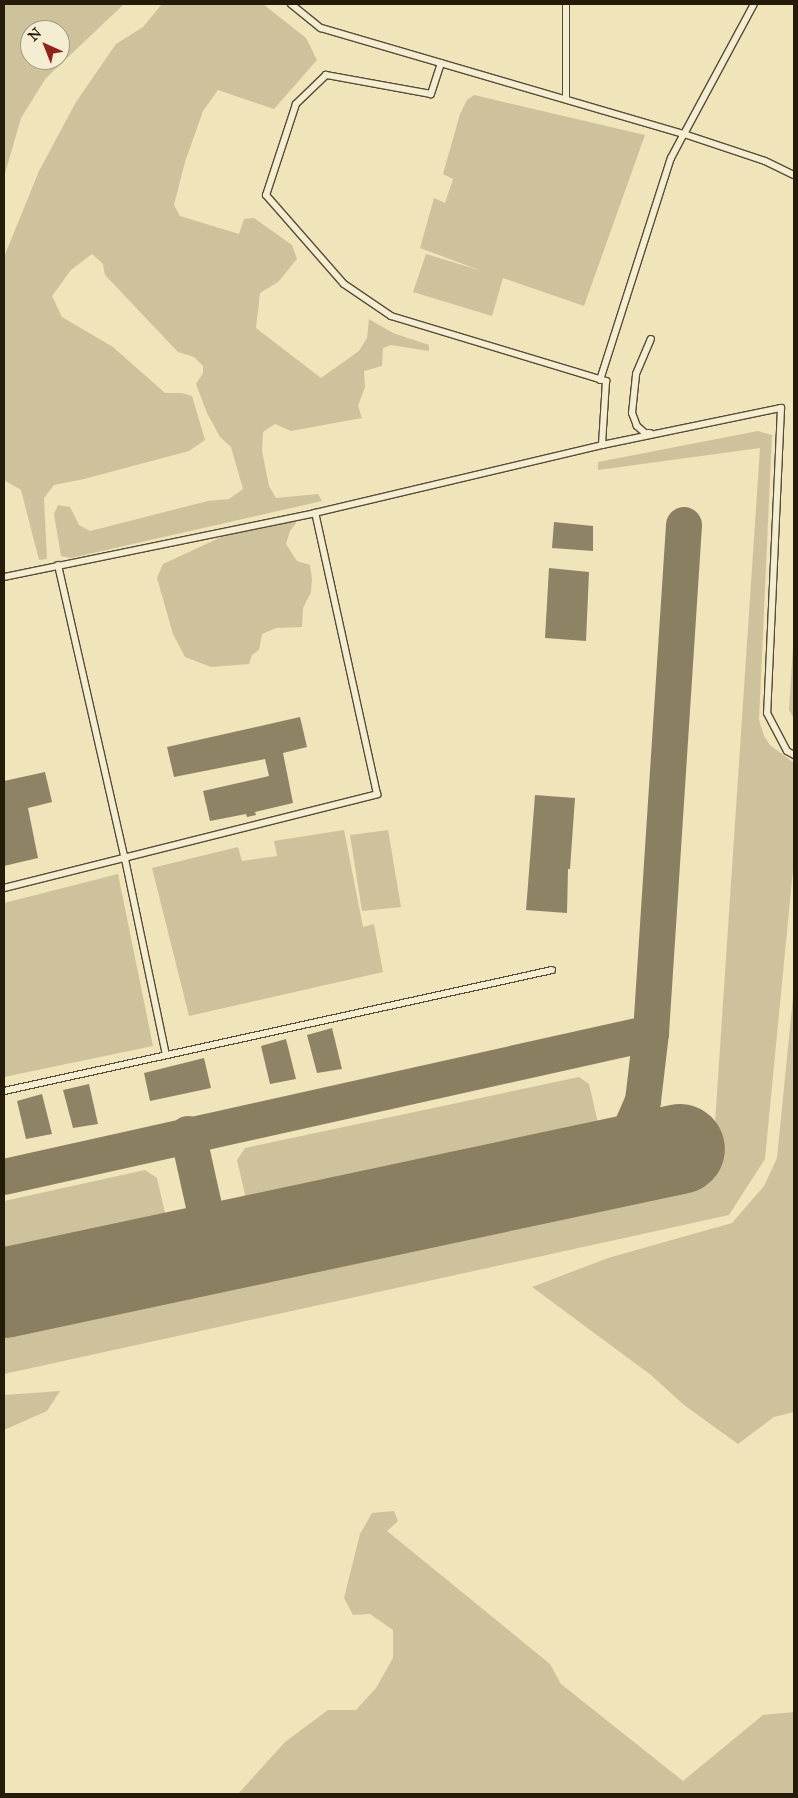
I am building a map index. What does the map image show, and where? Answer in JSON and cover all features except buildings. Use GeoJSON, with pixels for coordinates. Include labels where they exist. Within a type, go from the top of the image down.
{"type":"FeatureCollection","features":[{"type":"Feature","properties":{"kind":"lane"},"geometry":{"type":"LineString","coordinates":[[291,4],[320,28],[684,134],[765,161],[794,175]]}},
{"type":"Feature","properties":{"kind":"lane"},"geometry":{"type":"LineString","coordinates":[[566,4],[566,99]]}},
{"type":"Feature","properties":{"kind":"lane"},"geometry":{"type":"LineString","coordinates":[[600,380],[671,158],[754,4]]}},
{"type":"Feature","properties":{"kind":"lane"},"geometry":{"type":"LineString","coordinates":[[441,63],[431,94],[326,74],[296,104],[266,195],[344,284],[391,316],[606,382],[602,445]]}},
{"type":"Feature","properties":{"kind":"lane"},"geometry":{"type":"LineString","coordinates":[[651,339],[636,374],[632,413],[637,426],[645,433],[656,434]]}},
{"type":"Feature","properties":{"kind":"lane"},"geometry":{"type":"LineString","coordinates":[[4,577],[315,512],[602,445],[781,408],[767,713],[787,751],[794,755]]}},
{"type":"Feature","properties":{"kind":"lane"},"geometry":{"type":"LineString","coordinates":[[4,888],[377,794],[315,512]]}},
{"type":"Feature","properties":{"kind":"lane"},"geometry":{"type":"LineString","coordinates":[[58,565],[125,859],[166,1056]]}},
{"type":"Feature","properties":{"kind":"lane"},"geometry":{"type":"LineString","coordinates":[[4,1091],[552,970]]}},
{"type":"Feature","properties":{"kind":"shaded area"},"geometry":{"type":"Polygon","coordinates":[[[4,4],[124,4],[70,55],[70,20],[20,20],[20,70],[54,70],[46,78],[21,118],[4,177],[4,4]]]}},
{"type":"Feature","properties":{"kind":"shaded area"},"geometry":{"type":"Polygon","coordinates":[[[162,4],[263,4],[306,38],[317,60],[274,109],[218,90],[203,111],[185,162],[174,205],[180,216],[239,234],[244,219],[254,218],[292,245],[297,259],[278,282],[260,293],[256,328],[321,378],[359,351],[367,338],[369,319],[393,333],[429,345],[429,351],[391,345],[383,348],[382,366],[364,371],[365,387],[358,406],[362,418],[291,431],[275,424],[263,432],[262,451],[269,486],[276,498],[318,494],[322,501],[71,558],[61,556],[54,514],[58,505],[70,507],[79,525],[90,531],[208,501],[229,499],[243,489],[231,447],[220,437],[207,413],[196,384],[203,373],[203,366],[194,357],[178,352],[105,275],[103,264],[92,254],[71,270],[52,296],[62,317],[113,347],[165,393],[182,393],[192,396],[205,440],[189,451],[84,479],[54,485],[44,498],[47,559],[39,560],[21,490],[4,480],[4,257],[39,171],[76,102],[116,44],[143,27],[162,4]]]}},
{"type":"Feature","properties":{"kind":"shaded area"},"geometry":{"type":"Polygon","coordinates":[[[474,95],[645,135],[584,306],[503,278],[492,316],[413,292],[426,254],[482,271],[420,248],[434,198],[445,203],[453,179],[443,174],[460,114],[467,100],[474,95]]]}},
{"type":"Feature","properties":{"kind":"shaded area"},"geometry":{"type":"Polygon","coordinates":[[[758,431],[772,435],[759,720],[764,736],[770,745],[794,763],[794,859],[765,1159],[729,1215],[4,1374],[4,1324],[712,1168],[760,448],[598,470],[598,462],[758,431]]]}},
{"type":"Feature","properties":{"kind":"shaded area"},"geometry":{"type":"Polygon","coordinates":[[[292,517],[296,523],[290,531],[286,544],[297,561],[310,565],[312,579],[311,592],[303,608],[302,627],[276,628],[262,634],[259,650],[252,655],[249,664],[211,667],[185,657],[173,634],[157,578],[163,564],[230,533],[292,517]]]}},
{"type":"Feature","properties":{"kind":"shaded area"},"geometry":{"type":"Polygon","coordinates":[[[794,632],[794,719],[789,710],[794,632]]]}},
{"type":"Feature","properties":{"kind":"shaded area"},"geometry":{"type":"Polygon","coordinates":[[[344,830],[363,927],[374,924],[383,972],[189,1016],[152,868],[238,847],[242,861],[277,856],[274,841],[344,830]]]}},
{"type":"Feature","properties":{"kind":"shaded area"},"geometry":{"type":"Polygon","coordinates":[[[388,830],[401,907],[362,911],[350,835],[388,830]]]}},
{"type":"Feature","properties":{"kind":"shaded area"},"geometry":{"type":"Polygon","coordinates":[[[118,874],[153,1046],[4,1077],[4,903],[118,874]]]}},
{"type":"Feature","properties":{"kind":"shaded area"},"geometry":{"type":"Polygon","coordinates":[[[794,987],[794,1412],[774,1417],[738,1444],[684,1405],[651,1375],[532,1287],[608,1258],[732,1223],[764,1186],[777,1158],[794,987]]]}},
{"type":"Feature","properties":{"kind":"shaded area"},"geometry":{"type":"Polygon","coordinates":[[[579,1077],[589,1084],[598,1123],[587,1134],[256,1206],[246,1199],[237,1160],[245,1148],[579,1077]]]}},
{"type":"Feature","properties":{"kind":"shaded area"},"geometry":{"type":"Polygon","coordinates":[[[145,1170],[157,1178],[166,1217],[158,1229],[4,1262],[4,1201],[145,1170]]]}},
{"type":"Feature","properties":{"kind":"shaded area"},"geometry":{"type":"Polygon","coordinates":[[[60,1391],[47,1411],[4,1430],[4,1395],[60,1391]]]}},
{"type":"Feature","properties":{"kind":"shaded area"},"geometry":{"type":"Polygon","coordinates":[[[394,1511],[398,1521],[387,1531],[550,1664],[561,1684],[683,1781],[763,1715],[794,1712],[794,1794],[238,1794],[285,1742],[328,1710],[356,1710],[376,1688],[393,1658],[393,1630],[370,1614],[353,1615],[344,1598],[360,1534],[372,1513],[394,1511]]]}},
{"type":"Feature","properties":{"kind":"taxiway"},"geometry":{"type":"LineString","coordinates":[[616,1163],[643,1101],[651,1033],[684,525]]}},
{"type":"Feature","properties":{"kind":"taxiway"},"geometry":{"type":"LineString","coordinates":[[4,1177],[651,1033]]}},
{"type":"Feature","properties":{"kind":"taxiway"},"geometry":{"type":"LineString","coordinates":[[188,1134],[213,1247]]}},
{"type":"Feature","properties":{"kind":"runway"},"geometry":{"type":"LineString","coordinates":[[4,1293],[680,1149]]}}]}
